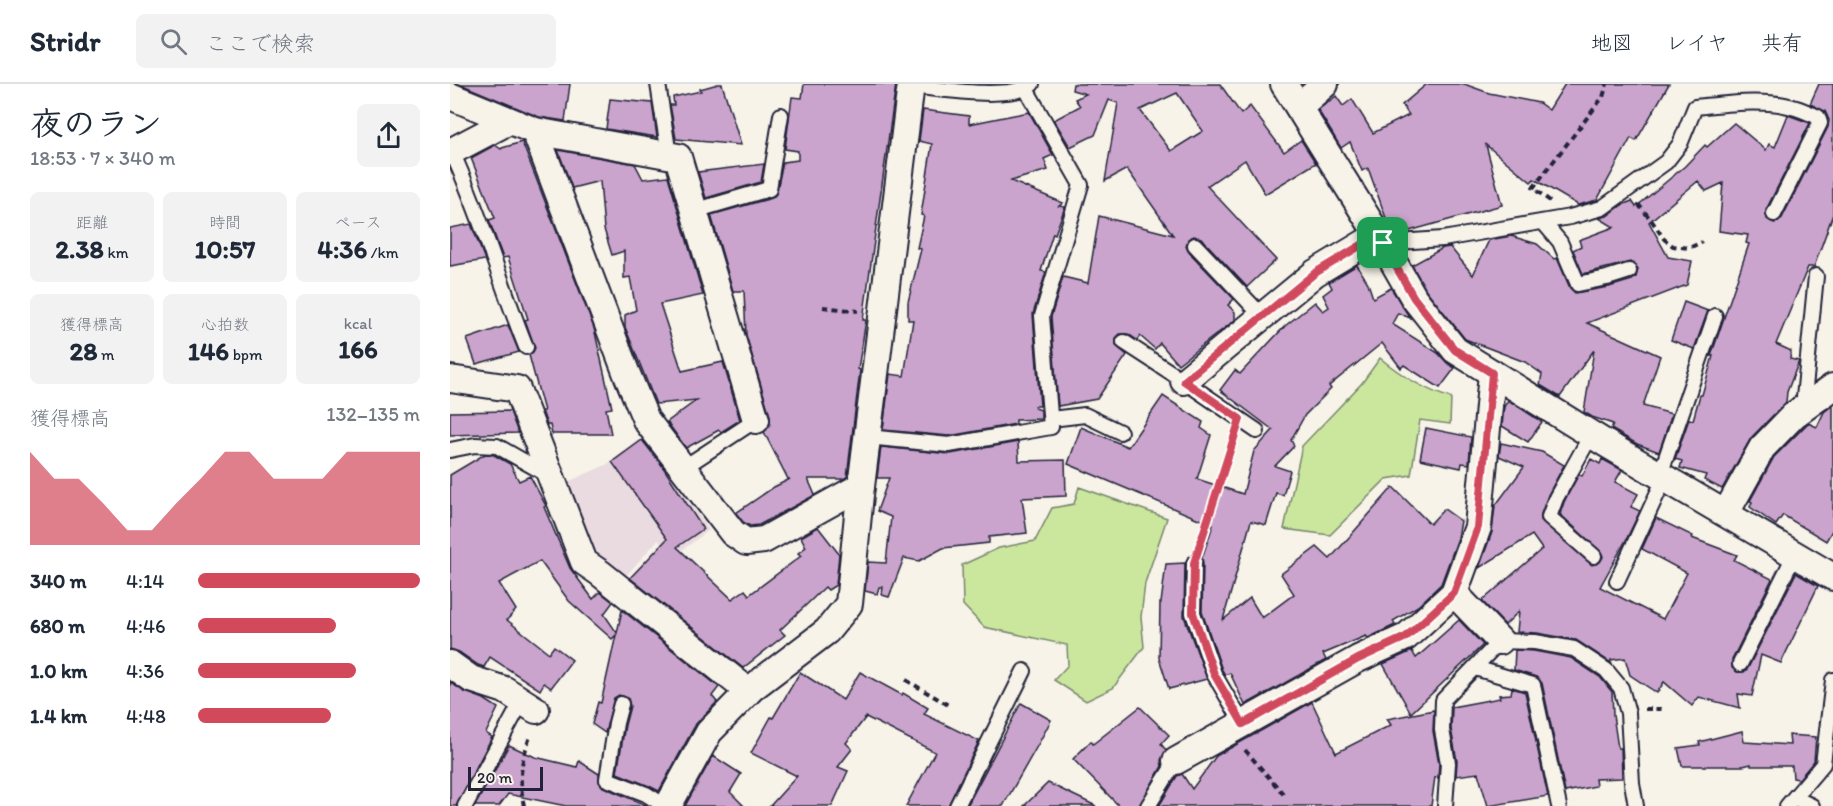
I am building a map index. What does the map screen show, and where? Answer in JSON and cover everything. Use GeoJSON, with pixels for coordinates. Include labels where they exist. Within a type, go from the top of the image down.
{"type":"FeatureCollection","features":[{"type":"Feature","properties":{"kind":"street"},"geometry":{"type":"LineString","coordinates":[[1284,84],[1414,298],[1455,350],[1591,435],[1833,577]]}},
{"type":"Feature","properties":{"kind":"street"},"geometry":{"type":"LineString","coordinates":[[1299,107],[1325,84]]}},
{"type":"Feature","properties":{"kind":"street"},"geometry":{"type":"LineString","coordinates":[[666,806],[710,732],[748,691],[827,631],[849,604],[861,486],[911,85]]}},
{"type":"Feature","properties":{"kind":"street"},"geometry":{"type":"LineString","coordinates":[[450,96],[535,131],[678,157],[756,420]]}},
{"type":"Feature","properties":{"kind":"street"},"geometry":{"type":"LineString","coordinates":[[451,152],[509,121]]}},
{"type":"Feature","properties":{"kind":"street"},"geometry":{"type":"LineString","coordinates":[[535,131],[646,420],[733,533],[746,542],[764,540],[861,486]]}},
{"type":"Feature","properties":{"kind":"street"},"geometry":{"type":"LineString","coordinates":[[1184,381],[1315,273],[1380,239]]}},
{"type":"Feature","properties":{"kind":"street"},"geometry":{"type":"LineString","coordinates":[[1176,761],[1358,659],[1406,637],[1454,593],[1478,527],[1492,373]]}},
{"type":"Feature","properties":{"kind":"street"},"geometry":{"type":"LineString","coordinates":[[450,379],[520,382],[551,476],[584,562],[748,691]]}},
{"type":"Feature","properties":{"kind":"street"},"geometry":{"type":"LineString","coordinates":[[1726,513],[1762,448],[1794,415],[1833,387]]}},
{"type":"Feature","properties":{"kind":"street"},"geometry":{"type":"LineString","coordinates":[[1454,593],[1500,641]]}},
{"type":"Feature","properties":{"kind":"street"},"geometry":{"type":"LineString","coordinates":[[450,664],[471,679],[505,690],[530,714]]}},
{"type":"Feature","properties":{"kind":"lane"},"geometry":{"type":"LineString","coordinates":[[658,84],[669,155]]}},
{"type":"Feature","properties":{"kind":"lane"},"geometry":{"type":"LineString","coordinates":[[867,437],[950,445],[1051,427],[1042,316],[1081,185],[1029,87],[979,94],[911,85]]}},
{"type":"Feature","properties":{"kind":"lane"},"geometry":{"type":"LineString","coordinates":[[1380,239],[1443,239],[1570,217],[1602,208],[1665,162],[1680,144],[1695,107],[1721,104],[1758,103],[1794,107],[1818,117],[1820,123],[1774,214]]}},
{"type":"Feature","properties":{"kind":"lane"},"geometry":{"type":"LineString","coordinates":[[694,211],[769,189],[781,115]]}},
{"type":"Feature","properties":{"kind":"lane"},"geometry":{"type":"LineString","coordinates":[[451,152],[469,189],[506,297],[526,347]]}},
{"type":"Feature","properties":{"kind":"lane"},"geometry":{"type":"LineString","coordinates":[[1543,222],[1560,242],[1578,284],[1629,271]]}},
{"type":"Feature","properties":{"kind":"lane"},"geometry":{"type":"LineString","coordinates":[[1196,245],[1262,316]]}},
{"type":"Feature","properties":{"kind":"lane"},"geometry":{"type":"LineString","coordinates":[[1803,408],[1816,276]]}},
{"type":"Feature","properties":{"kind":"lane"},"geometry":{"type":"LineString","coordinates":[[1617,581],[1663,476],[1715,316]]}},
{"type":"Feature","properties":{"kind":"lane"},"geometry":{"type":"LineString","coordinates":[[1124,342],[1257,431]]}},
{"type":"Feature","properties":{"kind":"lane"},"geometry":{"type":"LineString","coordinates":[[1051,419],[1085,415],[1120,432]]}},
{"type":"Feature","properties":{"kind":"lane"},"geometry":{"type":"LineString","coordinates":[[683,468],[756,420]]}},
{"type":"Feature","properties":{"kind":"lane"},"geometry":{"type":"LineString","coordinates":[[1591,435],[1556,498],[1550,517],[1594,556]]}},
{"type":"Feature","properties":{"kind":"lane"},"geometry":{"type":"LineString","coordinates":[[450,450],[475,445],[497,446],[551,476]]}},
{"type":"Feature","properties":{"kind":"lane"},"geometry":{"type":"LineString","coordinates":[[1740,664],[1796,554]]}},
{"type":"Feature","properties":{"kind":"lane"},"geometry":{"type":"LineString","coordinates":[[1194,563],[1193,613],[1214,674],[1236,727]]}},
{"type":"Feature","properties":{"kind":"lane"},"geometry":{"type":"LineString","coordinates":[[1445,806],[1448,763],[1442,730],[1443,700],[1500,641],[1535,642],[1574,649],[1606,670],[1621,688],[1628,713],[1632,783],[1636,806]]}},
{"type":"Feature","properties":{"kind":"lane"},"geometry":{"type":"LineString","coordinates":[[1475,668],[1533,685],[1559,806]]}},
{"type":"Feature","properties":{"kind":"lane"},"geometry":{"type":"LineString","coordinates":[[957,806],[1024,671]]}},
{"type":"Feature","properties":{"kind":"lane"},"geometry":{"type":"LineString","coordinates":[[1812,806],[1791,802],[1823,764],[1833,680]]}},
{"type":"Feature","properties":{"kind":"lane"},"geometry":{"type":"LineString","coordinates":[[621,704],[607,779],[646,794],[666,806]]}},
{"type":"Feature","properties":{"kind":"lane"},"geometry":{"type":"LineString","coordinates":[[465,806],[530,714]]}},
{"type":"Feature","properties":{"kind":"lane"},"geometry":{"type":"LineString","coordinates":[[1148,806],[1176,761]]}},
{"type":"Feature","properties":{"kind":"path"},"geometry":{"type":"LineString","coordinates":[[1544,196],[1533,188],[1603,98],[1607,84]]}},
{"type":"Feature","properties":{"kind":"path"},"geometry":{"type":"LineString","coordinates":[[1628,191],[1664,239],[1673,246],[1689,248],[1702,242]]}},
{"type":"Feature","properties":{"kind":"path"},"geometry":{"type":"LineString","coordinates":[[823,307],[883,314]]}},
{"type":"Feature","properties":{"kind":"path"},"geometry":{"type":"LineString","coordinates":[[1194,563],[1240,419]]}},
{"type":"Feature","properties":{"kind":"path"},"geometry":{"type":"LineString","coordinates":[[906,680],[950,706]]}},
{"type":"Feature","properties":{"kind":"path"},"geometry":{"type":"LineString","coordinates":[[524,806],[520,785],[530,714]]}},
{"type":"Feature","properties":{"kind":"path"},"geometry":{"type":"LineString","coordinates":[[1236,727],[1286,797]]}},
{"type":"Feature","properties":{"kind":"shaded area"},"geometry":{"type":"Polygon","coordinates":[[[644,436],[709,530],[673,557],[658,540],[622,580],[593,555],[563,484],[606,465],[644,436]]]}},
{"type":"Feature","properties":{"kind":"green space"},"geometry":{"type":"Polygon","coordinates":[[[1380,358],[1414,382],[1451,398],[1450,424],[1420,420],[1411,475],[1386,479],[1330,535],[1284,529],[1302,446],[1362,383],[1380,358]]]}},
{"type":"Feature","properties":{"kind":"green space"},"geometry":{"type":"Polygon","coordinates":[[[1079,487],[1167,518],[1145,583],[1141,617],[1144,647],[1113,688],[1086,701],[1054,680],[1068,665],[1067,645],[984,627],[963,605],[962,565],[999,548],[1035,541],[1052,508],[1074,504],[1079,487]]]}},
{"type":"Feature","properties":{"kind":"building"},"geometry":{"type":"Polygon","coordinates":[[[460,84],[570,84],[565,121],[539,117],[460,84]]]}},
{"type":"Feature","properties":{"kind":"building"},"geometry":{"type":"Polygon","coordinates":[[[722,84],[741,145],[676,139],[670,105],[674,105],[673,97],[701,91],[700,89],[722,84]]]}},
{"type":"Feature","properties":{"kind":"building"},"geometry":{"type":"Polygon","coordinates":[[[804,84],[896,84],[863,320],[866,320],[858,369],[860,370],[847,477],[808,479],[815,495],[759,525],[750,526],[743,522],[736,513],[790,479],[764,432],[770,424],[770,416],[746,335],[744,291],[733,291],[711,215],[772,198],[776,194],[783,162],[798,160],[798,151],[785,149],[792,97],[802,98],[804,84]]]}},
{"type":"Feature","properties":{"kind":"building"},"geometry":{"type":"Polygon","coordinates":[[[1073,84],[1220,84],[1241,114],[1250,106],[1284,152],[1301,140],[1316,163],[1265,194],[1245,160],[1207,186],[1276,260],[1247,287],[1201,238],[1194,236],[1188,239],[1186,246],[1188,251],[1234,299],[1228,305],[1235,312],[1235,320],[1178,364],[1160,343],[1155,349],[1140,336],[1137,340],[1128,334],[1120,334],[1116,338],[1116,346],[1127,355],[1097,399],[1058,406],[1051,317],[1063,277],[1088,283],[1099,216],[1173,235],[1127,169],[1105,181],[1118,103],[1109,100],[1095,135],[1070,147],[1054,120],[1080,106],[1075,99],[1086,94],[1072,90],[1073,84]],[[1177,93],[1140,110],[1171,151],[1203,131],[1177,93]]]}},
{"type":"Feature","properties":{"kind":"building"},"geometry":{"type":"Polygon","coordinates":[[[1427,84],[1464,84],[1489,93],[1539,103],[1549,110],[1565,84],[1669,84],[1636,141],[1631,138],[1597,200],[1578,205],[1534,179],[1531,182],[1486,145],[1502,205],[1402,233],[1394,233],[1386,218],[1368,168],[1362,171],[1350,142],[1341,148],[1318,110],[1336,96],[1343,106],[1352,99],[1373,133],[1409,115],[1402,105],[1427,84]]]}},
{"type":"Feature","properties":{"kind":"building"},"geometry":{"type":"Polygon","coordinates":[[[1819,84],[1833,84],[1833,214],[1814,267],[1808,267],[1776,344],[1791,351],[1790,359],[1799,361],[1787,392],[1786,402],[1751,438],[1722,489],[1704,480],[1706,475],[1680,468],[1682,461],[1675,459],[1689,419],[1693,420],[1700,395],[1702,395],[1713,356],[1711,356],[1749,244],[1746,243],[1748,235],[1719,231],[1723,183],[1706,191],[1698,181],[1649,222],[1668,257],[1692,261],[1687,285],[1587,323],[1660,356],[1643,406],[1672,414],[1659,452],[1637,444],[1611,429],[1613,424],[1584,412],[1594,350],[1560,397],[1540,385],[1542,374],[1525,362],[1465,339],[1426,290],[1412,265],[1443,248],[1450,247],[1473,275],[1489,240],[1511,236],[1537,244],[1554,259],[1557,258],[1570,288],[1575,293],[1632,280],[1636,277],[1638,269],[1630,262],[1583,274],[1573,250],[1581,246],[1579,240],[1614,227],[1599,218],[1607,216],[1632,201],[1636,207],[1685,166],[1705,145],[1707,147],[1734,123],[1766,150],[1769,144],[1775,147],[1788,115],[1810,123],[1766,210],[1767,219],[1774,223],[1778,222],[1828,127],[1829,120],[1825,111],[1810,104],[1819,84]]]}},
{"type":"Feature","properties":{"kind":"building"},"geometry":{"type":"Polygon","coordinates":[[[610,99],[652,103],[657,137],[606,129],[610,99]]]}},
{"type":"Feature","properties":{"kind":"building"},"geometry":{"type":"Polygon","coordinates":[[[923,110],[969,116],[969,124],[1029,112],[1053,155],[1044,159],[1048,170],[1011,181],[1063,203],[1059,206],[1065,207],[1055,234],[1053,233],[1041,271],[1046,272],[1033,314],[1040,406],[1035,406],[1035,408],[1041,410],[1041,419],[1016,420],[1016,424],[949,436],[883,430],[890,374],[904,376],[913,320],[908,320],[908,302],[921,249],[917,248],[924,216],[921,215],[932,144],[919,141],[923,110]]]}},
{"type":"Feature","properties":{"kind":"building"},"geometry":{"type":"Polygon","coordinates":[[[522,142],[594,328],[612,408],[606,409],[611,434],[552,434],[542,411],[544,411],[529,355],[535,348],[525,320],[528,319],[508,257],[503,258],[489,220],[495,218],[471,158],[495,145],[501,149],[522,142]]]}},
{"type":"Feature","properties":{"kind":"building"},"geometry":{"type":"Polygon","coordinates":[[[558,150],[635,164],[643,179],[668,176],[703,295],[660,304],[682,371],[723,362],[740,420],[721,432],[719,430],[686,448],[667,422],[697,400],[656,404],[625,327],[625,315],[636,310],[630,277],[624,278],[624,251],[612,255],[604,229],[600,181],[572,188],[558,150]]]}},
{"type":"Feature","properties":{"kind":"building"},"geometry":{"type":"Polygon","coordinates":[[[764,164],[761,182],[706,198],[698,172],[764,164]]]}},
{"type":"Feature","properties":{"kind":"building"},"geometry":{"type":"Polygon","coordinates":[[[471,224],[485,260],[450,266],[450,228],[471,224]]]}},
{"type":"Feature","properties":{"kind":"building"},"geometry":{"type":"Polygon","coordinates":[[[1357,265],[1368,283],[1373,298],[1391,288],[1410,318],[1398,313],[1392,324],[1438,353],[1455,368],[1440,388],[1404,365],[1401,368],[1382,343],[1329,386],[1331,389],[1305,415],[1291,440],[1294,446],[1275,466],[1290,471],[1283,495],[1276,493],[1266,525],[1251,521],[1223,620],[1250,598],[1262,618],[1294,594],[1281,574],[1317,547],[1330,559],[1393,487],[1430,524],[1444,509],[1461,521],[1458,538],[1441,584],[1418,606],[1393,621],[1395,625],[1368,638],[1366,636],[1323,654],[1326,660],[1245,705],[1230,673],[1225,675],[1222,670],[1202,612],[1202,558],[1213,525],[1068,464],[1081,427],[1128,447],[1163,396],[1203,422],[1201,428],[1211,435],[1197,479],[1243,494],[1254,451],[1273,430],[1220,390],[1235,370],[1240,374],[1285,326],[1315,302],[1323,311],[1329,307],[1323,295],[1332,288],[1329,282],[1357,265]]]}},
{"type":"Feature","properties":{"kind":"building"},"geometry":{"type":"Polygon","coordinates":[[[1684,302],[1708,311],[1694,349],[1671,340],[1684,302]]]}},
{"type":"Feature","properties":{"kind":"building"},"geometry":{"type":"Polygon","coordinates":[[[508,325],[519,352],[476,364],[467,339],[508,325]]]}},
{"type":"Feature","properties":{"kind":"building"},"geometry":{"type":"Polygon","coordinates":[[[1508,400],[1542,422],[1528,442],[1502,426],[1504,407],[1508,400]]]}},
{"type":"Feature","properties":{"kind":"building"},"geometry":{"type":"Polygon","coordinates":[[[1833,405],[1833,529],[1826,541],[1783,515],[1776,525],[1750,507],[1752,502],[1750,501],[1774,457],[1808,423],[1817,427],[1824,412],[1833,405]]]}},
{"type":"Feature","properties":{"kind":"building"},"geometry":{"type":"Polygon","coordinates":[[[510,411],[518,433],[450,435],[450,412],[510,411]]]}},
{"type":"Feature","properties":{"kind":"building"},"geometry":{"type":"Polygon","coordinates":[[[1426,428],[1471,437],[1469,464],[1462,463],[1461,468],[1420,459],[1426,428]]]}},
{"type":"Feature","properties":{"kind":"building"},"geometry":{"type":"Polygon","coordinates":[[[642,440],[661,464],[703,529],[677,547],[732,599],[745,590],[749,595],[801,556],[798,553],[806,547],[801,537],[818,527],[839,554],[836,585],[828,590],[825,587],[780,630],[785,635],[743,668],[630,578],[667,539],[612,462],[642,440]]]}},
{"type":"Feature","properties":{"kind":"building"},"geometry":{"type":"Polygon","coordinates":[[[1018,442],[1019,461],[1065,460],[1066,496],[1022,498],[1027,533],[989,537],[989,543],[943,548],[919,561],[904,558],[889,597],[882,595],[883,587],[879,587],[877,594],[865,591],[868,562],[886,563],[891,517],[877,511],[889,478],[877,478],[881,447],[950,454],[1018,442]]]}},
{"type":"Feature","properties":{"kind":"building"},"geometry":{"type":"Polygon","coordinates":[[[1501,443],[1542,452],[1564,465],[1548,495],[1541,520],[1592,565],[1600,562],[1603,557],[1602,553],[1560,514],[1579,474],[1582,476],[1591,459],[1600,464],[1602,459],[1622,470],[1615,482],[1638,494],[1631,507],[1640,511],[1600,587],[1663,619],[1687,573],[1642,549],[1656,518],[1693,536],[1692,538],[1737,555],[1734,560],[1772,579],[1732,660],[1732,668],[1737,672],[1744,672],[1748,668],[1796,573],[1818,586],[1781,663],[1761,655],[1752,696],[1738,694],[1740,708],[1699,697],[1692,706],[1664,682],[1657,693],[1630,675],[1625,658],[1611,660],[1611,663],[1576,640],[1517,632],[1519,611],[1505,625],[1482,601],[1542,549],[1532,535],[1479,568],[1492,532],[1495,506],[1524,467],[1499,456],[1501,443]]]}},
{"type":"Feature","properties":{"kind":"building"},"geometry":{"type":"Polygon","coordinates":[[[485,454],[494,455],[510,464],[519,481],[530,476],[546,506],[544,507],[570,568],[593,599],[600,592],[613,602],[604,614],[617,633],[622,610],[719,687],[712,696],[717,702],[696,724],[659,791],[617,773],[630,706],[628,698],[619,695],[614,698],[605,733],[592,724],[598,702],[601,703],[616,635],[612,639],[569,601],[540,561],[499,583],[516,610],[507,620],[549,653],[554,646],[572,660],[551,688],[544,683],[540,690],[490,657],[484,667],[450,649],[450,475],[485,454]]]}},
{"type":"Feature","properties":{"kind":"building"},"geometry":{"type":"Polygon","coordinates":[[[1185,563],[1184,616],[1207,679],[1169,689],[1159,658],[1160,603],[1166,564],[1185,563]]]}},
{"type":"Feature","properties":{"kind":"building"},"geometry":{"type":"Polygon","coordinates":[[[1459,620],[1483,645],[1411,713],[1383,664],[1412,651],[1416,658],[1459,620]]]}},
{"type":"Feature","properties":{"kind":"building"},"geometry":{"type":"Polygon","coordinates":[[[1515,650],[1571,658],[1600,677],[1612,692],[1618,748],[1621,748],[1622,778],[1595,779],[1596,786],[1565,792],[1542,683],[1536,677],[1514,670],[1515,650]]]}},
{"type":"Feature","properties":{"kind":"building"},"geometry":{"type":"Polygon","coordinates":[[[800,672],[843,700],[860,672],[928,708],[924,714],[979,741],[948,806],[906,806],[935,752],[866,717],[846,743],[852,749],[838,767],[848,771],[832,806],[770,806],[797,776],[751,753],[800,672]]]}},
{"type":"Feature","properties":{"kind":"building"},"geometry":{"type":"Polygon","coordinates":[[[450,682],[498,708],[486,733],[492,737],[456,806],[450,806],[450,682]]]}},
{"type":"Feature","properties":{"kind":"building"},"geometry":{"type":"Polygon","coordinates":[[[1512,688],[1525,692],[1548,796],[1488,806],[1478,773],[1456,776],[1457,761],[1451,729],[1452,707],[1500,698],[1499,695],[1511,694],[1512,688]]]}},
{"type":"Feature","properties":{"kind":"building"},"geometry":{"type":"Polygon","coordinates":[[[1312,702],[1336,753],[1391,725],[1387,719],[1434,710],[1433,731],[1439,764],[1431,806],[1159,806],[1177,776],[1182,774],[1192,789],[1216,756],[1312,702]]]}},
{"type":"Feature","properties":{"kind":"building"},"geometry":{"type":"Polygon","coordinates":[[[1021,703],[1051,720],[1040,741],[1003,806],[967,806],[1021,703]]]}},
{"type":"Feature","properties":{"kind":"building"},"geometry":{"type":"Polygon","coordinates":[[[1140,707],[1169,735],[1161,744],[1166,750],[1161,760],[1162,766],[1139,806],[1119,806],[1073,759],[1091,741],[1093,744],[1140,707]]]}},
{"type":"Feature","properties":{"kind":"building"},"geometry":{"type":"Polygon","coordinates":[[[1742,731],[1744,742],[1790,745],[1789,735],[1816,737],[1814,761],[1799,779],[1793,778],[1792,766],[1751,766],[1751,764],[1682,766],[1678,748],[1700,745],[1699,742],[1742,731]]]}},
{"type":"Feature","properties":{"kind":"building"},"geometry":{"type":"Polygon","coordinates":[[[509,745],[535,757],[577,767],[579,761],[599,774],[599,782],[603,787],[648,806],[566,806],[508,794],[499,806],[475,806],[509,745]]]}},
{"type":"Feature","properties":{"kind":"building"},"geometry":{"type":"Polygon","coordinates":[[[713,756],[741,774],[730,792],[744,806],[685,806],[713,756]]]}},
{"type":"Feature","properties":{"kind":"building"},"geometry":{"type":"Polygon","coordinates":[[[1048,783],[1096,806],[1024,806],[1048,783]]]}},
{"type":"Feature","properties":{"kind":"route"},"geometry":{"type":"LineString","coordinates":[[1378,235],[1383,243],[1414,298],[1455,350],[1492,373],[1478,527],[1454,593],[1406,637],[1358,659],[1243,724],[1214,674],[1193,613],[1194,563],[1240,419],[1184,381],[1315,273],[1378,235]]}}]}
